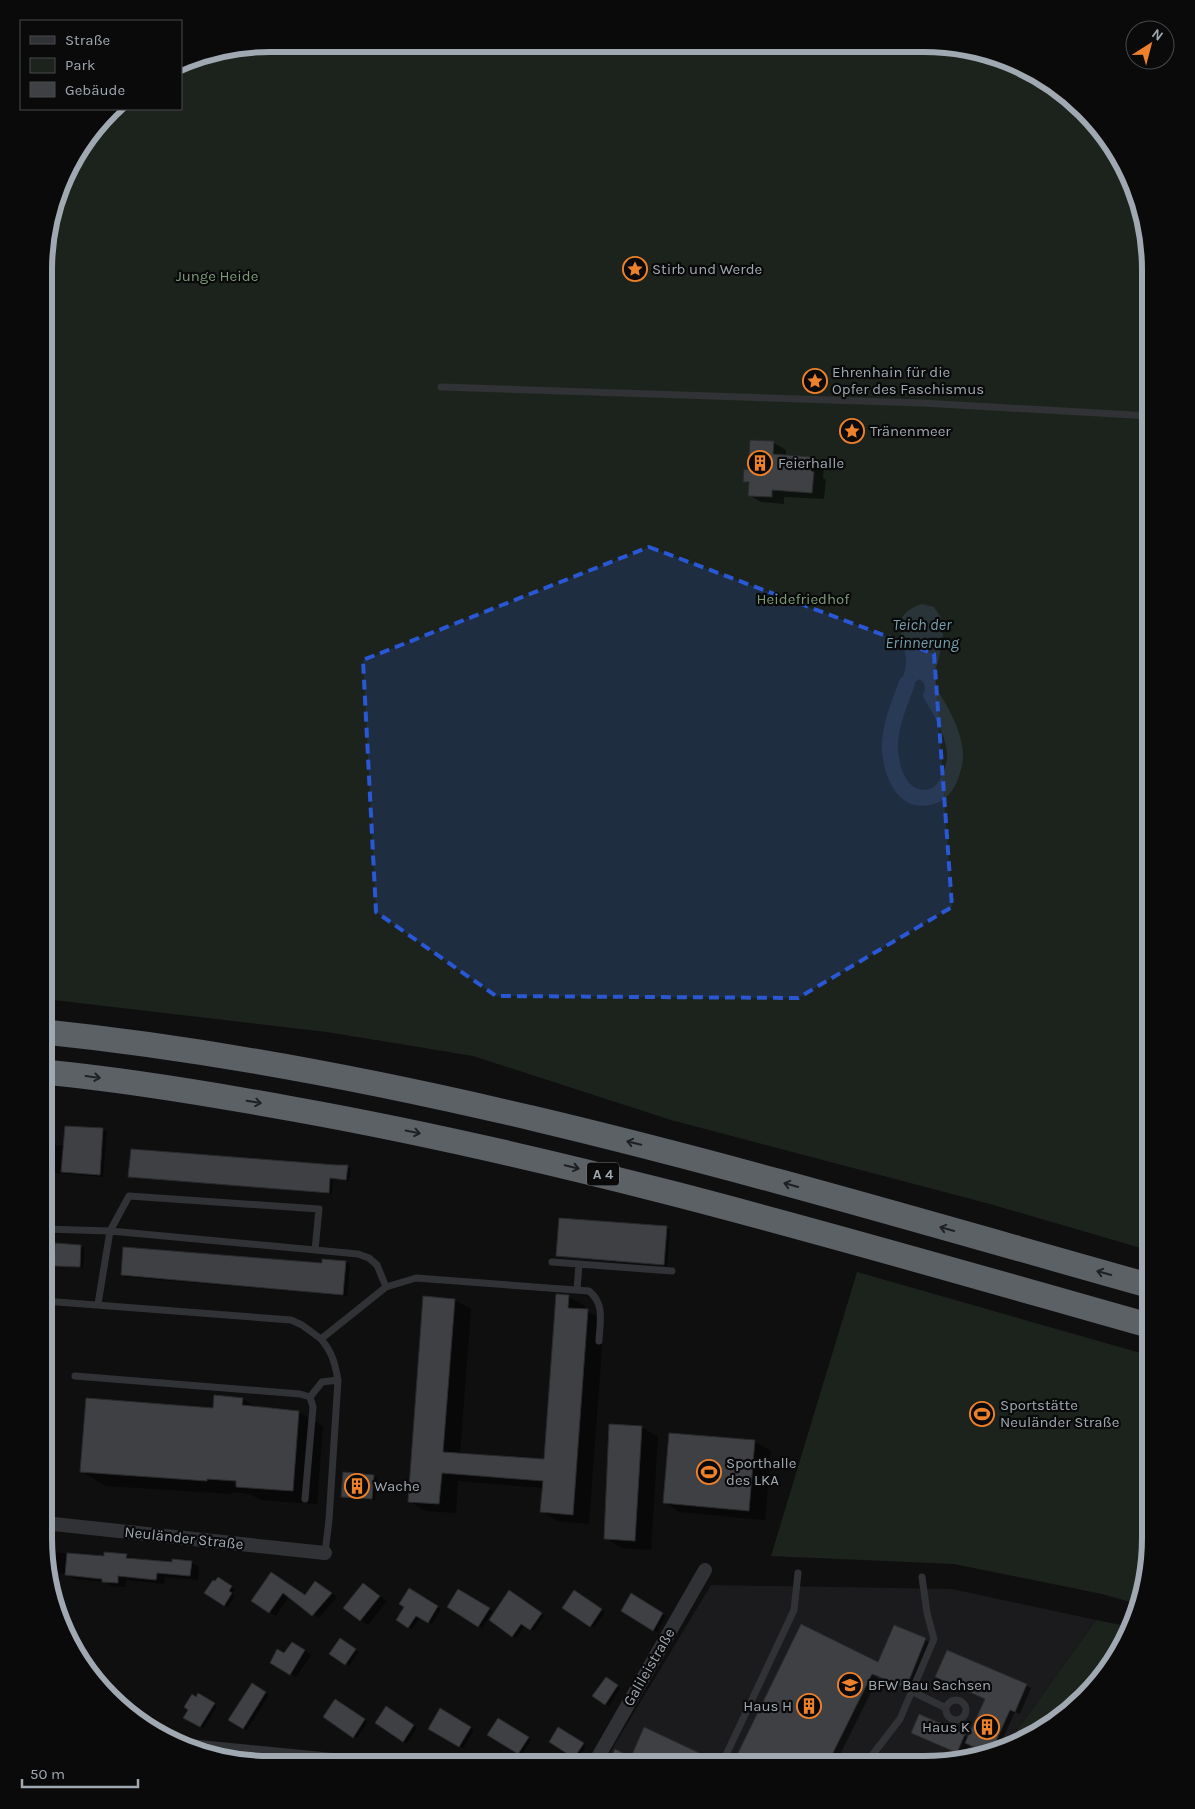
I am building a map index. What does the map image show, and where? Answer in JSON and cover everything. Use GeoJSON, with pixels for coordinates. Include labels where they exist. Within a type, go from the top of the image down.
{"type":"FeatureCollection","features":[{"type":"Feature","properties":{"kind":"highway","name":"A 4"},"geometry":{"type":"LineString","coordinates":[[52,1033],[252,1060],[413,1090],[724,1166],[1142,1283]]}},
{"type":"Feature","properties":{"kind":"highway","name":"A 4"},"geometry":{"type":"LineString","coordinates":[[52,1073],[253,1102],[418,1132],[527,1156],[710,1202],[1142,1323]]}},
{"type":"Feature","properties":{"kind":"street","name":"Neuländer Straße"},"geometry":{"type":"LineString","coordinates":[[52,1524],[325,1553]]}},
{"type":"Feature","properties":{"kind":"street","name":"Galileistraße"},"geometry":{"type":"LineString","coordinates":[[599,1756],[705,1570]]}},
{"type":"Feature","properties":{"kind":"street"},"geometry":{"type":"LineString","coordinates":[[211,1748],[293,1756]]}},
{"type":"Feature","properties":{"kind":"lane"},"geometry":{"type":"LineString","coordinates":[[440,387],[922,403],[1142,415]]}},
{"type":"Feature","properties":{"kind":"lane"},"geometry":{"type":"LineString","coordinates":[[98,1304],[110,1231],[129,1196],[319,1209],[315,1250]]}},
{"type":"Feature","properties":{"kind":"lane"},"geometry":{"type":"LineString","coordinates":[[52,1229],[110,1231],[358,1254],[369,1258],[377,1265],[386,1287]]}},
{"type":"Feature","properties":{"kind":"lane"},"geometry":{"type":"LineString","coordinates":[[552,1262],[672,1271]]}},
{"type":"Feature","properties":{"kind":"lane"},"geometry":{"type":"LineString","coordinates":[[577,1290],[579,1264]]}},
{"type":"Feature","properties":{"kind":"lane"},"geometry":{"type":"LineString","coordinates":[[321,1339],[386,1287],[416,1278],[589,1291],[601,1306],[599,1341]]}},
{"type":"Feature","properties":{"kind":"lane"},"geometry":{"type":"LineString","coordinates":[[52,1301],[291,1320],[302,1325],[321,1339],[329,1348],[335,1362],[338,1380],[329,1520],[325,1553]]}},
{"type":"Feature","properties":{"kind":"lane"},"geometry":{"type":"LineString","coordinates":[[75,1376],[300,1394],[310,1397]]}},
{"type":"Feature","properties":{"kind":"lane"},"geometry":{"type":"LineString","coordinates":[[310,1397],[322,1382],[338,1380]]}},
{"type":"Feature","properties":{"kind":"lane"},"geometry":{"type":"LineString","coordinates":[[306,1500],[313,1407],[310,1397]]}},
{"type":"Feature","properties":{"kind":"lane"},"geometry":{"type":"LineString","coordinates":[[728,1756],[726,1755],[794,1610],[798,1573]]}},
{"type":"Feature","properties":{"kind":"lane"},"geometry":{"type":"LineString","coordinates":[[872,1756],[900,1719],[934,1638],[927,1613],[922,1577]]}},
{"type":"Feature","properties":{"kind":"lane"},"geometry":{"type":"LineString","coordinates":[[912,1691],[946,1708]]}},
{"type":"Feature","properties":{"kind":"highlighted area"},"geometry":{"type":"Polygon","coordinates":[[[649,547],[934,654],[952,907],[798,998],[496,996],[376,912],[363,660],[649,547]]]}},
{"type":"Feature","properties":{"kind":"shaded area","name":"BFW Bau Sachsen"},"geometry":{"type":"Polygon","coordinates":[[[711,1585],[952,1589],[1096,1620],[1011,1739],[981,1749],[939,1756],[608,1756],[711,1585]]]}},
{"type":"Feature","properties":{"kind":"green space"},"geometry":{"type":"Polygon","coordinates":[[[270,52],[924,52],[953,54],[995,64],[1021,75],[1046,89],[1079,116],[1106,149],[1120,174],[1131,200],[1141,242],[1142,1248],[990,1204],[671,1120],[473,1056],[327,1032],[52,1000],[52,270],[54,242],[64,200],[75,174],[89,149],[116,116],[123,110],[182,110],[182,71],[214,60],[242,54],[270,52]]]}},
{"type":"Feature","properties":{"kind":"green space","name":"Sportstätte Neuländer Straße"},"geometry":{"type":"Polygon","coordinates":[[[857,1272],[1142,1353],[1142,1553],[1141,1567],[1133,1603],[1102,1594],[954,1564],[771,1556],[857,1272]]]}},
{"type":"Feature","properties":{"kind":"green space"},"geometry":{"type":"Polygon","coordinates":[[[1096,1620],[1124,1626],[1106,1660],[1079,1693],[1046,1720],[1011,1739],[1096,1620]]]}},
{"type":"Feature","properties":{"kind":"water","name":"Teich der Erinnerung"},"geometry":{"type":"Polygon","coordinates":[[[922,604],[934,607],[941,618],[943,634],[935,672],[936,693],[926,694],[924,683],[920,679],[912,684],[902,681],[906,661],[900,625],[905,613],[922,604]]]}},
{"type":"Feature","properties":{"kind":"building","name":"Feierhalle"},"geometry":{"type":"Polygon","coordinates":[[[750,440],[774,441],[773,454],[812,457],[811,471],[814,472],[812,493],[772,490],[772,497],[748,496],[749,482],[743,482],[744,469],[748,470],[750,440]]]}},
{"type":"Feature","properties":{"kind":"building"},"geometry":{"type":"Polygon","coordinates":[[[65,1126],[103,1128],[100,1175],[61,1172],[65,1126]]]}},
{"type":"Feature","properties":{"kind":"building"},"geometry":{"type":"Polygon","coordinates":[[[131,1149],[348,1165],[346,1180],[330,1178],[329,1193],[128,1177],[131,1149]]]}},
{"type":"Feature","properties":{"kind":"building"},"geometry":{"type":"Polygon","coordinates":[[[559,1218],[667,1226],[664,1265],[556,1256],[559,1218]]]}},
{"type":"Feature","properties":{"kind":"building"},"geometry":{"type":"Polygon","coordinates":[[[55,1243],[81,1245],[80,1267],[54,1266],[55,1243]]]}},
{"type":"Feature","properties":{"kind":"building"},"geometry":{"type":"Polygon","coordinates":[[[123,1247],[322,1263],[322,1259],[346,1261],[343,1295],[121,1275],[123,1247]]]}},
{"type":"Feature","properties":{"kind":"building"},"geometry":{"type":"Polygon","coordinates":[[[556,1294],[569,1295],[568,1308],[588,1309],[573,1515],[540,1512],[543,1481],[442,1473],[439,1504],[408,1502],[423,1296],[455,1299],[443,1452],[544,1459],[556,1294]]]}},
{"type":"Feature","properties":{"kind":"building"},"geometry":{"type":"Polygon","coordinates":[[[214,1395],[243,1398],[242,1405],[299,1411],[293,1491],[236,1487],[236,1481],[207,1479],[207,1481],[80,1472],[86,1398],[213,1408],[214,1395]]]}},
{"type":"Feature","properties":{"kind":"building"},"geometry":{"type":"Polygon","coordinates":[[[609,1424],[642,1426],[635,1541],[604,1539],[609,1424]]]}},
{"type":"Feature","properties":{"kind":"building","name":"Sporthalle des LKA"},"geometry":{"type":"Polygon","coordinates":[[[669,1433],[755,1440],[749,1511],[663,1503],[669,1433]]]}},
{"type":"Feature","properties":{"kind":"building","name":"Wache"},"geometry":{"type":"Polygon","coordinates":[[[343,1472],[374,1475],[372,1499],[341,1497],[343,1472]]]}},
{"type":"Feature","properties":{"kind":"building"},"geometry":{"type":"Polygon","coordinates":[[[104,1552],[127,1554],[126,1558],[172,1562],[172,1559],[192,1561],[190,1576],[157,1573],[156,1580],[118,1576],[118,1583],[102,1582],[102,1579],[65,1575],[67,1553],[104,1556],[104,1552]]]}},
{"type":"Feature","properties":{"kind":"building"},"geometry":{"type":"Polygon","coordinates":[[[271,1572],[305,1595],[315,1581],[332,1593],[312,1616],[283,1593],[269,1613],[251,1601],[271,1572]]]}},
{"type":"Feature","properties":{"kind":"building"},"geometry":{"type":"Polygon","coordinates":[[[218,1577],[232,1586],[229,1591],[232,1593],[224,1606],[204,1593],[213,1580],[215,1581],[218,1577]]]}},
{"type":"Feature","properties":{"kind":"building"},"geometry":{"type":"Polygon","coordinates":[[[363,1583],[380,1596],[360,1621],[343,1608],[363,1583]]]}},
{"type":"Feature","properties":{"kind":"building"},"geometry":{"type":"Polygon","coordinates":[[[409,1588],[438,1606],[428,1623],[416,1616],[408,1628],[396,1620],[404,1607],[399,1604],[409,1588]]]}},
{"type":"Feature","properties":{"kind":"building"},"geometry":{"type":"Polygon","coordinates":[[[458,1589],[490,1608],[478,1627],[447,1607],[458,1589]]]}},
{"type":"Feature","properties":{"kind":"building"},"geometry":{"type":"Polygon","coordinates":[[[509,1590],[542,1613],[530,1630],[521,1624],[512,1637],[489,1620],[509,1590]]]}},
{"type":"Feature","properties":{"kind":"building"},"geometry":{"type":"Polygon","coordinates":[[[574,1590],[602,1609],[590,1627],[562,1608],[574,1590]]]}},
{"type":"Feature","properties":{"kind":"building"},"geometry":{"type":"Polygon","coordinates":[[[631,1593],[663,1613],[653,1631],[621,1611],[631,1593]]]}},
{"type":"Feature","properties":{"kind":"building","name":"Haus H"},"geometry":{"type":"Polygon","coordinates":[[[801,1624],[878,1662],[894,1625],[926,1638],[906,1688],[872,1674],[831,1756],[737,1755],[801,1624]]]}},
{"type":"Feature","properties":{"kind":"building"},"geometry":{"type":"Polygon","coordinates":[[[340,1638],[356,1649],[345,1665],[329,1654],[340,1638]]]}},
{"type":"Feature","properties":{"kind":"building"},"geometry":{"type":"Polygon","coordinates":[[[292,1642],[305,1650],[290,1675],[270,1663],[277,1649],[284,1653],[292,1642]]]}},
{"type":"Feature","properties":{"kind":"building"},"geometry":{"type":"Polygon","coordinates":[[[947,1650],[1027,1684],[1015,1712],[1010,1710],[994,1745],[979,1749],[965,1743],[985,1699],[935,1677],[947,1650]]]}},
{"type":"Feature","properties":{"kind":"building"},"geometry":{"type":"Polygon","coordinates":[[[606,1677],[618,1685],[605,1705],[592,1696],[606,1677]]]}},
{"type":"Feature","properties":{"kind":"building"},"geometry":{"type":"Polygon","coordinates":[[[252,1683],[266,1692],[243,1729],[228,1720],[252,1683]]]}},
{"type":"Feature","properties":{"kind":"building"},"geometry":{"type":"Polygon","coordinates":[[[198,1693],[215,1703],[200,1727],[183,1718],[188,1710],[184,1707],[192,1694],[196,1697],[198,1693]]]}},
{"type":"Feature","properties":{"kind":"building"},"geometry":{"type":"Polygon","coordinates":[[[335,1699],[365,1719],[353,1738],[323,1717],[335,1699]]]}},
{"type":"Feature","properties":{"kind":"building"},"geometry":{"type":"Polygon","coordinates":[[[386,1706],[414,1725],[403,1742],[375,1723],[386,1706]]]}},
{"type":"Feature","properties":{"kind":"building"},"geometry":{"type":"Polygon","coordinates":[[[440,1708],[471,1727],[459,1747],[428,1729],[440,1708]]]}},
{"type":"Feature","properties":{"kind":"building"},"geometry":{"type":"Polygon","coordinates":[[[919,1714],[965,1734],[957,1753],[911,1733],[919,1714]]]}},
{"type":"Feature","properties":{"kind":"building"},"geometry":{"type":"Polygon","coordinates":[[[498,1718],[529,1737],[518,1754],[487,1735],[498,1718]]]}},
{"type":"Feature","properties":{"kind":"building"},"geometry":{"type":"Polygon","coordinates":[[[558,1727],[584,1743],[575,1756],[571,1756],[549,1742],[558,1727]]]}},
{"type":"Feature","properties":{"kind":"building"},"geometry":{"type":"Polygon","coordinates":[[[644,1727],[706,1756],[631,1756],[644,1727]]]}},
{"type":"Feature","properties":{"kind":"building"},"geometry":{"type":"Polygon","coordinates":[[[615,1749],[629,1756],[611,1756],[615,1749]]]}},
{"type":"Feature","properties":{"kind":"waterway"},"geometry":{"type":"LineString","coordinates":[[907,683],[893,724],[890,741],[891,759],[900,784],[906,791],[920,798],[936,795],[946,786],[955,761],[950,731],[931,695]]}},
{"type":"Feature","properties":{"kind":"place","name":"Stirb und Werde"},"geometry":{"type":"Point","coordinates":[635,269]}},
{"type":"Feature","properties":{"kind":"place","name":"Ehrenhain für die Opfer des Faschismus"},"geometry":{"type":"Point","coordinates":[815,381]}},
{"type":"Feature","properties":{"kind":"place","name":"Tränenmeer"},"geometry":{"type":"Point","coordinates":[852,431]}},
{"type":"Feature","properties":{"kind":"place","name":"Feierhalle"},"geometry":{"type":"Point","coordinates":[760,463]}},
{"type":"Feature","properties":{"kind":"place","name":"Sportstätte Neuländer Straße"},"geometry":{"type":"Point","coordinates":[982,1414]}},
{"type":"Feature","properties":{"kind":"place","name":"Sporthalle des LKA"},"geometry":{"type":"Point","coordinates":[709,1472]}},
{"type":"Feature","properties":{"kind":"place","name":"Wache"},"geometry":{"type":"Point","coordinates":[357,1486]}},
{"type":"Feature","properties":{"kind":"place","name":"BFW Bau Sachsen"},"geometry":{"type":"Point","coordinates":[850,1685]}},
{"type":"Feature","properties":{"kind":"place","name":"Haus H"},"geometry":{"type":"Point","coordinates":[809,1706]}},
{"type":"Feature","properties":{"kind":"place","name":"Haus K"},"geometry":{"type":"Point","coordinates":[987,1727]}},
{"type":"Feature","properties":{"kind":"park label","name":"Junge Heide"},"geometry":{"type":"Point","coordinates":[217,276]}},
{"type":"Feature","properties":{"kind":"park label","name":"Heidefriedhof"},"geometry":{"type":"Point","coordinates":[803,599]}}]}
